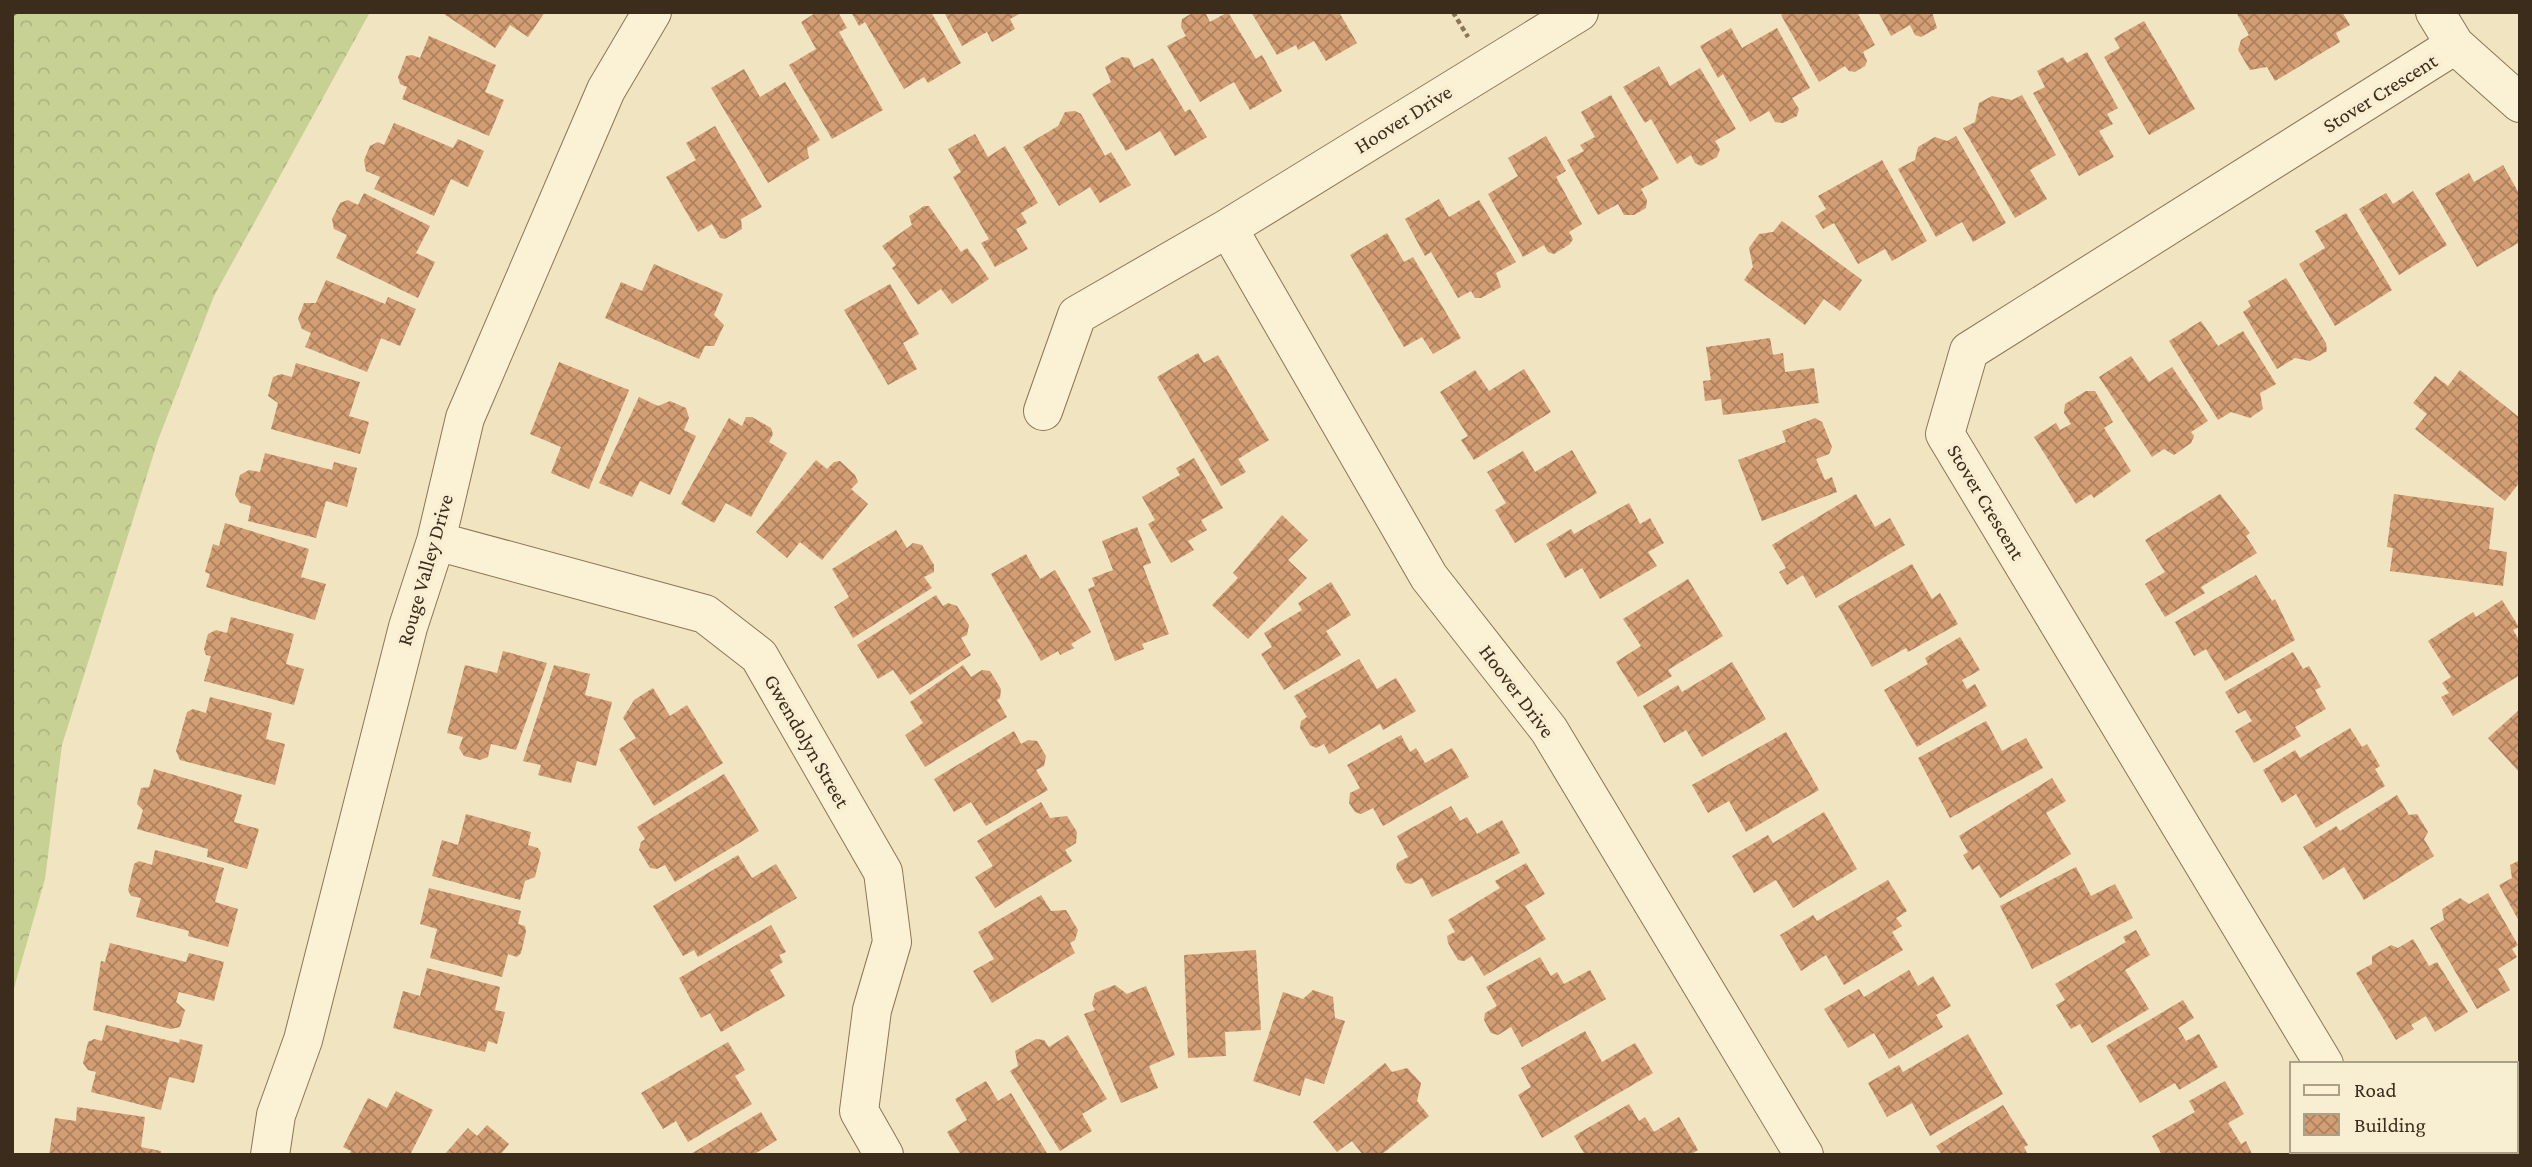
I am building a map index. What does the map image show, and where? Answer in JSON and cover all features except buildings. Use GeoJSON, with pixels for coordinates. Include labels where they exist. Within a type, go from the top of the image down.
{"type":"FeatureCollection","features":[{"type":"Feature","properties":{"kind":"street","name":"Rouge Valley Drive"},"geometry":{"type":"LineString","coordinates":[[270,1155],[276,1115],[303,1040],[408,627],[436,541],[464,418],[606,90],[652,12]]}},
{"type":"Feature","properties":{"kind":"street","name":"Hoover Drive"},"geometry":{"type":"LineString","coordinates":[[1043,411],[1077,315],[1228,228],[1579,12]]}},
{"type":"Feature","properties":{"kind":"street"},"geometry":{"type":"LineString","coordinates":[[2435,12],[2455,45],[2520,103]]}},
{"type":"Feature","properties":{"kind":"street","name":"Stover Crescent"},"geometry":{"type":"LineString","coordinates":[[2323,1062],[1945,434],[1969,351],[2455,45]]}},
{"type":"Feature","properties":{"kind":"street","name":"Hoover Drive"},"geometry":{"type":"LineString","coordinates":[[1228,228],[1429,577],[1549,730],[1804,1155]]}},
{"type":"Feature","properties":{"kind":"street","name":"Gwendolyn Street"},"geometry":{"type":"LineString","coordinates":[[436,541],[705,614],[758,656],[883,872],[892,942],[872,1010],[859,1111],[884,1155]]}},
{"type":"Feature","properties":{"kind":"green space"},"geometry":{"type":"Polygon","coordinates":[[[12,12],[370,12],[214,296],[158,440],[62,745],[45,879],[12,995],[12,12]]]}}]}
